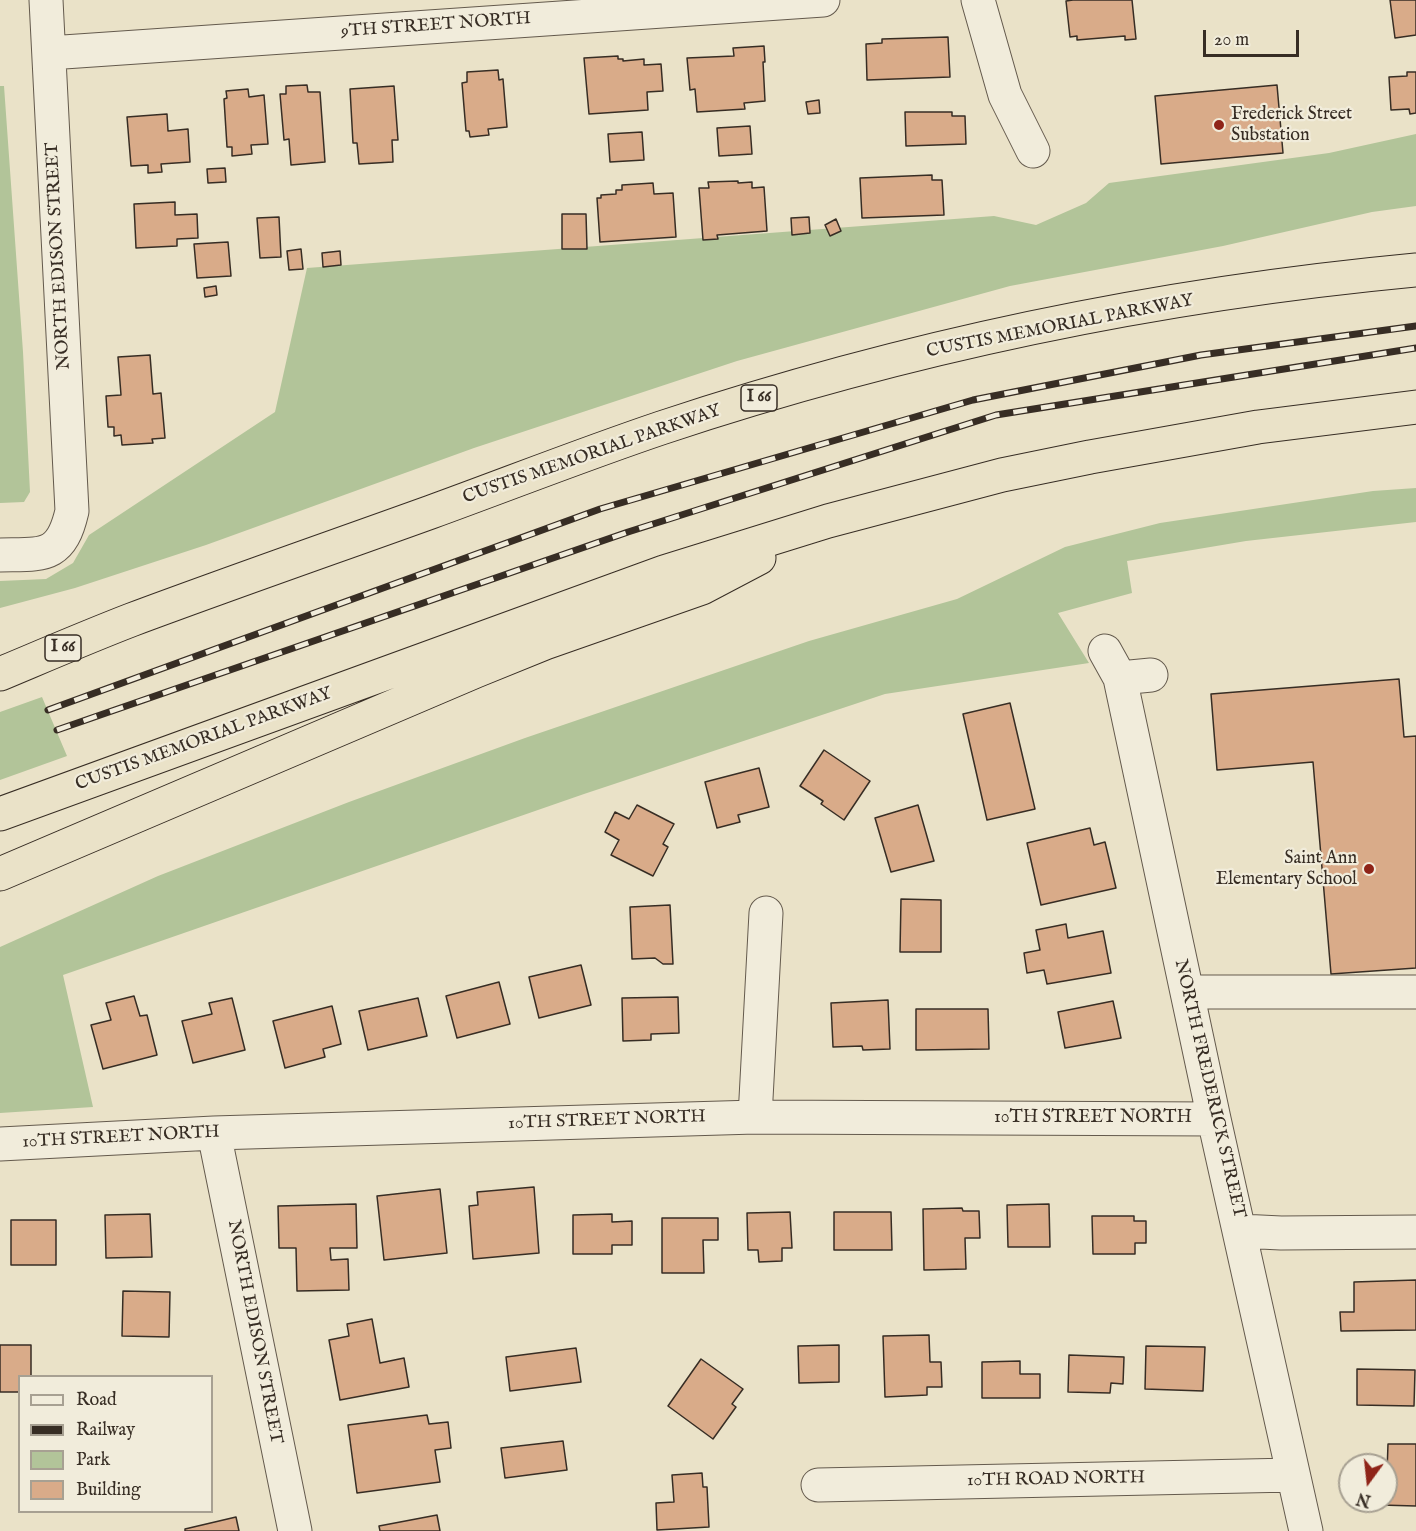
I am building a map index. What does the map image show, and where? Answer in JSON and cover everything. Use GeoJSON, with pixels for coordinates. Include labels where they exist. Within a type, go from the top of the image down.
{"type":"FeatureCollection","features":[{"type":"Feature","properties":{"kind":"highway","name":"CUSTIS MEMORIAL PARKWAY"},"geometry":{"type":"LineString","coordinates":[[0,674],[127,622],[662,428],[837,375],[1097,316],[1279,286],[1416,270]]}},
{"type":"Feature","properties":{"kind":"highway","name":"CUSTIS MEMORIAL PARKWAY"},"geometry":{"type":"LineString","coordinates":[[0,814],[664,572],[828,521],[1002,475],[1090,457],[1258,427],[1416,407]]}},
{"type":"Feature","properties":{"kind":"highway"},"geometry":{"type":"LineString","coordinates":[[0,874],[486,667],[565,636],[702,588],[828,521]]}},
{"type":"Feature","properties":{"kind":"highway"},"geometry":{"type":"LineString","coordinates":[[0,652],[127,622]]}},
{"type":"Feature","properties":{"kind":"street","name":"NORTH EDISON STREET"},"geometry":{"type":"LineString","coordinates":[[0,555],[38,554],[54,548],[67,533],[72,511],[46,0]]}},
{"type":"Feature","properties":{"kind":"street","name":"9TH STREET NORTH"},"geometry":{"type":"LineString","coordinates":[[49,52],[823,0]]}},
{"type":"Feature","properties":{"kind":"street"},"geometry":{"type":"LineString","coordinates":[[978,0],[1005,95],[1034,151]]}},
{"type":"Feature","properties":{"kind":"street","name":"NORTH FREDERICK STREET"},"geometry":{"type":"LineString","coordinates":[[1125,668],[1187,992],[1306,1531]]}},
{"type":"Feature","properties":{"kind":"street"},"geometry":{"type":"LineString","coordinates":[[755,1117],[766,913]]}},
{"type":"Feature","properties":{"kind":"street"},"geometry":{"type":"LineString","coordinates":[[1187,992],[1416,992]]}},
{"type":"Feature","properties":{"kind":"street","name":"10TH STREET NORTH"},"geometry":{"type":"LineString","coordinates":[[0,1144],[214,1133],[755,1117],[1214,1119]]}},
{"type":"Feature","properties":{"kind":"street","name":"NORTH EDISON STREET"},"geometry":{"type":"LineString","coordinates":[[214,1133],[295,1531]]}},
{"type":"Feature","properties":{"kind":"street"},"geometry":{"type":"LineString","coordinates":[[1240,1231],[1416,1232]]}},
{"type":"Feature","properties":{"kind":"street","name":"10TH ROAD NORTH"},"geometry":{"type":"LineString","coordinates":[[818,1485],[1293,1475]]}},
{"type":"Feature","properties":{"kind":"green space"},"geometry":{"type":"Polygon","coordinates":[[[0,86],[4,86],[23,352],[30,492],[24,502],[0,503],[0,86]]]}},
{"type":"Feature","properties":{"kind":"green space"},"geometry":{"type":"Polygon","coordinates":[[[1416,134],[1416,206],[1372,212],[1223,246],[1010,286],[737,361],[474,448],[206,545],[75,588],[0,608],[0,581],[46,579],[73,563],[89,535],[275,412],[307,268],[994,216],[1036,225],[1086,203],[1109,183],[1329,153],[1416,134]]]}},
{"type":"Feature","properties":{"kind":"green space"},"geometry":{"type":"Polygon","coordinates":[[[1416,488],[1416,522],[1246,541],[1127,561],[1132,593],[1058,613],[1089,663],[885,694],[584,794],[63,975],[93,1107],[0,1113],[0,947],[158,876],[349,802],[525,738],[809,641],[957,599],[1065,547],[1160,523],[1373,491],[1416,488]]]}},
{"type":"Feature","properties":{"kind":"green space"},"geometry":{"type":"Polygon","coordinates":[[[42,697],[67,756],[0,780],[0,712],[42,697]]]}},
{"type":"Feature","properties":{"kind":"building"},"geometry":{"type":"Polygon","coordinates":[[[1132,0],[1136,39],[1125,40],[1125,36],[1077,40],[1077,36],[1070,37],[1066,1],[1132,0]]]}},
{"type":"Feature","properties":{"kind":"building"},"geometry":{"type":"Polygon","coordinates":[[[1390,0],[1416,0],[1416,35],[1395,38],[1390,0]]]}},
{"type":"Feature","properties":{"kind":"building"},"geometry":{"type":"Polygon","coordinates":[[[948,37],[950,77],[867,80],[866,44],[882,43],[882,39],[948,37]]]}},
{"type":"Feature","properties":{"kind":"building"},"geometry":{"type":"Polygon","coordinates":[[[764,46],[765,101],[744,103],[745,109],[697,112],[695,89],[690,90],[687,58],[734,56],[733,48],[764,46]]]}},
{"type":"Feature","properties":{"kind":"building"},"geometry":{"type":"Polygon","coordinates":[[[618,56],[618,59],[623,59],[623,61],[644,59],[644,65],[661,64],[663,91],[647,92],[648,110],[589,114],[584,58],[618,56]]]}},
{"type":"Feature","properties":{"kind":"building"},"geometry":{"type":"Polygon","coordinates":[[[498,70],[499,80],[503,79],[507,127],[488,129],[489,135],[470,137],[469,131],[466,131],[462,83],[467,82],[467,72],[498,70]]]}},
{"type":"Feature","properties":{"kind":"building"},"geometry":{"type":"Polygon","coordinates":[[[1407,72],[1416,72],[1416,113],[1410,114],[1409,109],[1391,110],[1389,77],[1407,76],[1407,72]]]}},
{"type":"Feature","properties":{"kind":"building"},"geometry":{"type":"Polygon","coordinates":[[[307,85],[308,92],[320,92],[325,162],[291,165],[289,139],[284,140],[280,94],[286,94],[286,86],[307,85]]]}},
{"type":"Feature","properties":{"kind":"building","name":"Frederick Street Substation"},"geometry":{"type":"Polygon","coordinates":[[[1277,85],[1283,153],[1161,164],[1155,96],[1277,85]]]}},
{"type":"Feature","properties":{"kind":"building"},"geometry":{"type":"Polygon","coordinates":[[[394,86],[398,140],[392,140],[393,162],[359,164],[357,143],[353,143],[350,89],[394,86]]]}},
{"type":"Feature","properties":{"kind":"building"},"geometry":{"type":"Polygon","coordinates":[[[248,89],[249,97],[264,95],[268,144],[251,145],[252,154],[232,156],[232,147],[227,147],[224,99],[227,98],[226,91],[248,89]]]}},
{"type":"Feature","properties":{"kind":"building"},"geometry":{"type":"Polygon","coordinates":[[[819,100],[820,113],[808,114],[806,102],[819,100]]]}},
{"type":"Feature","properties":{"kind":"building"},"geometry":{"type":"Polygon","coordinates":[[[905,112],[952,112],[952,116],[965,116],[966,144],[906,146],[905,112]]]}},
{"type":"Feature","properties":{"kind":"building"},"geometry":{"type":"Polygon","coordinates":[[[167,114],[168,131],[188,129],[190,162],[161,164],[162,172],[148,173],[148,165],[131,166],[127,117],[167,114]]]}},
{"type":"Feature","properties":{"kind":"building"},"geometry":{"type":"Polygon","coordinates":[[[750,126],[752,154],[719,156],[717,128],[750,126]]]}},
{"type":"Feature","properties":{"kind":"building"},"geometry":{"type":"Polygon","coordinates":[[[642,132],[644,160],[610,162],[608,134],[642,132]]]}},
{"type":"Feature","properties":{"kind":"building"},"geometry":{"type":"Polygon","coordinates":[[[225,168],[226,182],[208,183],[207,169],[225,168]]]}},
{"type":"Feature","properties":{"kind":"building"},"geometry":{"type":"Polygon","coordinates":[[[932,175],[932,180],[942,180],[944,215],[862,218],[860,178],[932,175]]]}},
{"type":"Feature","properties":{"kind":"building"},"geometry":{"type":"Polygon","coordinates":[[[738,181],[738,183],[752,182],[752,188],[764,187],[767,231],[717,235],[718,239],[703,240],[699,188],[709,188],[708,182],[738,181]]]}},
{"type":"Feature","properties":{"kind":"building"},"geometry":{"type":"Polygon","coordinates":[[[653,183],[654,194],[673,193],[676,237],[600,242],[597,198],[601,198],[601,195],[616,194],[616,190],[622,190],[622,185],[653,183]]]}},
{"type":"Feature","properties":{"kind":"building"},"geometry":{"type":"Polygon","coordinates":[[[175,202],[175,215],[197,214],[198,238],[177,239],[177,246],[136,248],[134,204],[175,202]]]}},
{"type":"Feature","properties":{"kind":"building"},"geometry":{"type":"Polygon","coordinates":[[[562,214],[586,214],[587,249],[562,249],[562,214]]]}},
{"type":"Feature","properties":{"kind":"building"},"geometry":{"type":"Polygon","coordinates":[[[279,217],[281,257],[260,258],[257,218],[279,217]]]}},
{"type":"Feature","properties":{"kind":"building"},"geometry":{"type":"Polygon","coordinates":[[[809,217],[810,233],[792,235],[791,218],[809,217]]]}},
{"type":"Feature","properties":{"kind":"building"},"geometry":{"type":"Polygon","coordinates":[[[836,219],[841,231],[830,236],[825,225],[836,219]]]}},
{"type":"Feature","properties":{"kind":"building"},"geometry":{"type":"Polygon","coordinates":[[[228,242],[231,276],[197,278],[194,244],[228,242]]]}},
{"type":"Feature","properties":{"kind":"building"},"geometry":{"type":"Polygon","coordinates":[[[301,249],[303,269],[289,270],[287,251],[301,249]]]}},
{"type":"Feature","properties":{"kind":"building"},"geometry":{"type":"Polygon","coordinates":[[[340,251],[341,265],[323,267],[322,253],[340,251]]]}},
{"type":"Feature","properties":{"kind":"building"},"geometry":{"type":"Polygon","coordinates":[[[216,286],[217,295],[205,297],[204,288],[216,286]]]}},
{"type":"Feature","properties":{"kind":"building"},"geometry":{"type":"Polygon","coordinates":[[[150,355],[153,394],[161,393],[165,438],[152,439],[153,443],[122,445],[121,435],[114,436],[114,427],[108,427],[106,396],[121,395],[118,357],[150,355]]]}},
{"type":"Feature","properties":{"kind":"building","name":"Saint Ann Elementary School"},"geometry":{"type":"Polygon","coordinates":[[[1399,679],[1404,737],[1416,736],[1416,968],[1331,974],[1313,762],[1217,770],[1211,694],[1399,679]]]}},
{"type":"Feature","properties":{"kind":"building"},"geometry":{"type":"Polygon","coordinates":[[[1010,703],[1035,809],[987,820],[963,714],[1010,703]]]}},
{"type":"Feature","properties":{"kind":"building"},"geometry":{"type":"Polygon","coordinates":[[[824,750],[870,781],[844,820],[821,804],[823,801],[800,786],[824,750]]]}},
{"type":"Feature","properties":{"kind":"building"},"geometry":{"type":"Polygon","coordinates":[[[759,768],[769,807],[738,815],[740,822],[717,828],[705,782],[759,768]]]}},
{"type":"Feature","properties":{"kind":"building"},"geometry":{"type":"Polygon","coordinates":[[[637,805],[674,824],[663,844],[668,847],[653,876],[611,855],[619,840],[605,832],[615,812],[629,819],[637,805]]]}},
{"type":"Feature","properties":{"kind":"building"},"geometry":{"type":"Polygon","coordinates":[[[918,805],[934,861],[891,872],[875,818],[918,805]]]}},
{"type":"Feature","properties":{"kind":"building"},"geometry":{"type":"Polygon","coordinates":[[[1090,828],[1094,845],[1105,842],[1116,888],[1041,905],[1027,843],[1090,828]]]}},
{"type":"Feature","properties":{"kind":"building"},"geometry":{"type":"Polygon","coordinates":[[[901,899],[941,900],[941,952],[900,952],[901,899]]]}},
{"type":"Feature","properties":{"kind":"building"},"geometry":{"type":"Polygon","coordinates":[[[670,905],[673,964],[663,964],[655,958],[632,959],[630,907],[670,905]]]}},
{"type":"Feature","properties":{"kind":"building"},"geometry":{"type":"Polygon","coordinates":[[[1066,924],[1068,938],[1103,931],[1111,973],[1047,984],[1044,970],[1027,973],[1024,953],[1040,950],[1036,930],[1066,924]]]}},
{"type":"Feature","properties":{"kind":"building"},"geometry":{"type":"Polygon","coordinates":[[[581,965],[591,1005],[539,1018],[529,977],[581,965]]]}},
{"type":"Feature","properties":{"kind":"building"},"geometry":{"type":"Polygon","coordinates":[[[499,982],[510,1024],[457,1038],[446,996],[499,982]]]}},
{"type":"Feature","properties":{"kind":"building"},"geometry":{"type":"Polygon","coordinates":[[[134,996],[140,1016],[147,1015],[157,1055],[103,1069],[91,1025],[111,1020],[106,1003],[134,996]]]}},
{"type":"Feature","properties":{"kind":"building"},"geometry":{"type":"Polygon","coordinates":[[[678,997],[679,1033],[651,1034],[651,1040],[623,1041],[622,998],[678,997]]]}},
{"type":"Feature","properties":{"kind":"building"},"geometry":{"type":"Polygon","coordinates":[[[232,998],[245,1050],[193,1063],[182,1021],[212,1014],[209,1003],[232,998]]]}},
{"type":"Feature","properties":{"kind":"building"},"geometry":{"type":"Polygon","coordinates":[[[418,998],[427,1036],[368,1050],[359,1011],[418,998]]]}},
{"type":"Feature","properties":{"kind":"building"},"geometry":{"type":"Polygon","coordinates":[[[888,1000],[890,1049],[863,1050],[862,1046],[833,1047],[831,1003],[888,1000]]]}},
{"type":"Feature","properties":{"kind":"building"},"geometry":{"type":"Polygon","coordinates":[[[1113,1001],[1121,1038],[1065,1048],[1058,1012],[1113,1001]]]}},
{"type":"Feature","properties":{"kind":"building"},"geometry":{"type":"Polygon","coordinates":[[[332,1006],[341,1044],[323,1049],[325,1057],[285,1068],[273,1021],[332,1006]]]}},
{"type":"Feature","properties":{"kind":"building"},"geometry":{"type":"Polygon","coordinates":[[[916,1009],[988,1009],[989,1049],[916,1050],[916,1009]]]}},
{"type":"Feature","properties":{"kind":"building"},"geometry":{"type":"Polygon","coordinates":[[[534,1187],[539,1253],[473,1259],[469,1206],[478,1205],[477,1192],[534,1187]]]}},
{"type":"Feature","properties":{"kind":"building"},"geometry":{"type":"Polygon","coordinates":[[[440,1189],[447,1253],[384,1260],[377,1196],[440,1189]]]}},
{"type":"Feature","properties":{"kind":"building"},"geometry":{"type":"Polygon","coordinates":[[[356,1204],[357,1248],[330,1248],[331,1260],[348,1259],[349,1290],[297,1291],[296,1248],[279,1248],[278,1206],[356,1204]]]}},
{"type":"Feature","properties":{"kind":"building"},"geometry":{"type":"Polygon","coordinates":[[[1049,1204],[1050,1247],[1008,1247],[1007,1205],[1049,1204]]]}},
{"type":"Feature","properties":{"kind":"building"},"geometry":{"type":"Polygon","coordinates":[[[962,1208],[963,1211],[979,1211],[980,1238],[965,1238],[966,1269],[924,1270],[923,1209],[962,1208]]]}},
{"type":"Feature","properties":{"kind":"building"},"geometry":{"type":"Polygon","coordinates":[[[790,1212],[792,1248],[782,1248],[782,1261],[759,1262],[758,1250],[748,1250],[747,1213],[790,1212]]]}},
{"type":"Feature","properties":{"kind":"building"},"geometry":{"type":"Polygon","coordinates":[[[834,1212],[891,1212],[892,1250],[834,1250],[834,1212]]]}},
{"type":"Feature","properties":{"kind":"building"},"geometry":{"type":"Polygon","coordinates":[[[150,1214],[152,1257],[106,1258],[105,1215],[150,1214]]]}},
{"type":"Feature","properties":{"kind":"building"},"geometry":{"type":"Polygon","coordinates":[[[612,1214],[612,1222],[632,1221],[632,1245],[612,1245],[612,1254],[573,1254],[573,1215],[612,1214]]]}},
{"type":"Feature","properties":{"kind":"building"},"geometry":{"type":"Polygon","coordinates":[[[1092,1216],[1134,1216],[1134,1221],[1146,1221],[1146,1243],[1135,1243],[1135,1254],[1093,1254],[1092,1216]]]}},
{"type":"Feature","properties":{"kind":"building"},"geometry":{"type":"Polygon","coordinates":[[[662,1218],[718,1218],[718,1240],[703,1240],[704,1273],[662,1273],[662,1218]]]}},
{"type":"Feature","properties":{"kind":"building"},"geometry":{"type":"Polygon","coordinates":[[[11,1220],[56,1220],[56,1265],[11,1265],[11,1220]]]}},
{"type":"Feature","properties":{"kind":"building"},"geometry":{"type":"Polygon","coordinates":[[[1416,1280],[1416,1330],[1341,1331],[1340,1312],[1354,1312],[1354,1282],[1416,1280]]]}},
{"type":"Feature","properties":{"kind":"building"},"geometry":{"type":"Polygon","coordinates":[[[123,1291],[170,1292],[169,1337],[122,1336],[123,1291]]]}},
{"type":"Feature","properties":{"kind":"building"},"geometry":{"type":"Polygon","coordinates":[[[372,1319],[380,1363],[404,1358],[409,1387],[340,1400],[329,1340],[349,1336],[347,1324],[372,1319]]]}},
{"type":"Feature","properties":{"kind":"building"},"geometry":{"type":"Polygon","coordinates":[[[929,1335],[930,1362],[941,1362],[942,1387],[927,1387],[927,1395],[885,1397],[883,1336],[929,1335]]]}},
{"type":"Feature","properties":{"kind":"building"},"geometry":{"type":"Polygon","coordinates":[[[0,1345],[31,1345],[31,1375],[18,1375],[18,1392],[0,1392],[0,1345]]]}},
{"type":"Feature","properties":{"kind":"building"},"geometry":{"type":"Polygon","coordinates":[[[839,1345],[839,1382],[799,1383],[798,1346],[839,1345]]]}},
{"type":"Feature","properties":{"kind":"building"},"geometry":{"type":"Polygon","coordinates":[[[1146,1346],[1205,1347],[1203,1391],[1145,1389],[1146,1346]]]}},
{"type":"Feature","properties":{"kind":"building"},"geometry":{"type":"Polygon","coordinates":[[[576,1348],[581,1382],[510,1391],[506,1357],[576,1348]]]}},
{"type":"Feature","properties":{"kind":"building"},"geometry":{"type":"Polygon","coordinates":[[[1069,1355],[1124,1357],[1123,1384],[1111,1383],[1110,1393],[1068,1392],[1069,1355]]]}},
{"type":"Feature","properties":{"kind":"building"},"geometry":{"type":"Polygon","coordinates":[[[701,1359],[743,1389],[732,1404],[736,1407],[713,1439],[668,1406],[701,1359]]]}},
{"type":"Feature","properties":{"kind":"building"},"geometry":{"type":"Polygon","coordinates":[[[1020,1361],[1020,1374],[1040,1374],[1040,1398],[982,1398],[982,1362],[1020,1361]]]}},
{"type":"Feature","properties":{"kind":"building"},"geometry":{"type":"Polygon","coordinates":[[[1357,1369],[1415,1370],[1414,1406],[1357,1405],[1357,1369]]]}},
{"type":"Feature","properties":{"kind":"building"},"geometry":{"type":"Polygon","coordinates":[[[427,1415],[429,1424],[448,1422],[451,1448],[435,1450],[440,1482],[357,1493],[348,1425],[427,1415]]]}},
{"type":"Feature","properties":{"kind":"building"},"geometry":{"type":"Polygon","coordinates":[[[563,1441],[567,1470],[505,1478],[501,1448],[563,1441]]]}},
{"type":"Feature","properties":{"kind":"building"},"geometry":{"type":"Polygon","coordinates":[[[1388,1444],[1416,1444],[1416,1506],[1398,1506],[1398,1453],[1388,1453],[1388,1444]]]}},
{"type":"Feature","properties":{"kind":"building"},"geometry":{"type":"Polygon","coordinates":[[[702,1473],[703,1487],[707,1487],[709,1527],[657,1530],[656,1503],[674,1502],[672,1475],[702,1473]]]}},
{"type":"Feature","properties":{"kind":"building"},"geometry":{"type":"Polygon","coordinates":[[[437,1515],[440,1531],[380,1531],[379,1526],[437,1515]]]}},
{"type":"Feature","properties":{"kind":"building"},"geometry":{"type":"Polygon","coordinates":[[[236,1517],[239,1531],[185,1531],[185,1529],[236,1517]]]}},
{"type":"Feature","properties":{"kind":"railway"},"geometry":{"type":"LineString","coordinates":[[48,710],[600,509],[973,400],[1201,355],[1416,326]]}},
{"type":"Feature","properties":{"kind":"railway"},"geometry":{"type":"LineString","coordinates":[[57,730],[628,532],[996,415],[1416,348]]}},
{"type":"Feature","properties":{"kind":"place","name":"Frederick Street Substation"},"geometry":{"type":"Point","coordinates":[1219,125]}},
{"type":"Feature","properties":{"kind":"place","name":"Saint Ann Elementary School"},"geometry":{"type":"Point","coordinates":[1369,869]}}]}
